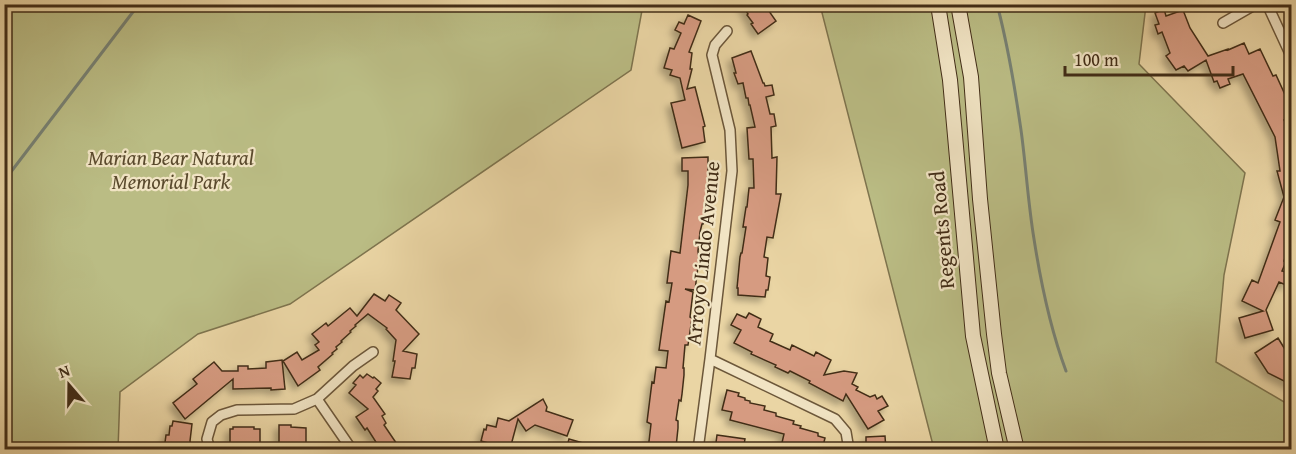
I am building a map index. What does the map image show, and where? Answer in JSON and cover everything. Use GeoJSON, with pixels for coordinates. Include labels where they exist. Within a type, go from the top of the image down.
{"type":"FeatureCollection","features":[{"type":"Feature","properties":{"kind":"main road","name":"Regents Road"},"geometry":{"type":"LineString","coordinates":[[937,4],[950,80],[973,336],[997,450]]}},
{"type":"Feature","properties":{"kind":"main road","name":"Regents Road"},"geometry":{"type":"LineString","coordinates":[[958,4],[970,77],[980,199],[999,373],[1017,450]]}},
{"type":"Feature","properties":{"kind":"street"},"geometry":{"type":"LineString","coordinates":[[1223,23],[1256,4]]}},
{"type":"Feature","properties":{"kind":"street"},"geometry":{"type":"LineString","coordinates":[[1267,4],[1292,58]]}},
{"type":"Feature","properties":{"kind":"street","name":"Arroyo Lindo Avenue"},"geometry":{"type":"LineString","coordinates":[[698,450],[732,171],[730,130],[712,56],[716,45],[727,32]]}},
{"type":"Feature","properties":{"kind":"street"},"geometry":{"type":"LineString","coordinates":[[210,450],[207,439],[212,422],[221,415],[237,410],[294,409],[317,399],[353,366],[374,352]]}},
{"type":"Feature","properties":{"kind":"street"},"geometry":{"type":"LineString","coordinates":[[710,359],[835,419],[846,432],[849,450]]}},
{"type":"Feature","properties":{"kind":"street"},"geometry":{"type":"LineString","coordinates":[[317,399],[352,450]]}},
{"type":"Feature","properties":{"kind":"green space","name":"Marian Bear Natural Memorial Park"},"geometry":{"type":"Polygon","coordinates":[[[4,5],[643,5],[631,70],[290,304],[198,334],[120,392],[118,450],[5,449],[4,5]]]}},
{"type":"Feature","properties":{"kind":"green space"},"geometry":{"type":"Polygon","coordinates":[[[820,5],[1146,5],[1139,64],[1245,173],[1224,275],[1216,362],[1291,406],[1291,449],[934,449],[820,5]]]}},
{"type":"Feature","properties":{"kind":"building"},"geometry":{"type":"Polygon","coordinates":[[[742,4],[764,4],[776,21],[758,34],[742,4]]]}},
{"type":"Feature","properties":{"kind":"building"},"geometry":{"type":"Polygon","coordinates":[[[1164,9],[1166,16],[1183,10],[1190,28],[1208,56],[1244,43],[1249,54],[1260,49],[1273,76],[1276,75],[1292,110],[1292,117],[1284,120],[1292,137],[1292,246],[1289,245],[1282,271],[1290,273],[1286,285],[1279,282],[1266,310],[1273,330],[1245,338],[1239,318],[1263,311],[1242,301],[1252,280],[1258,283],[1280,222],[1275,220],[1284,197],[1277,171],[1280,171],[1275,137],[1243,74],[1228,79],[1230,84],[1220,88],[1217,81],[1214,82],[1206,60],[1188,71],[1184,66],[1176,70],[1166,56],[1170,53],[1162,32],[1158,34],[1155,25],[1159,24],[1155,13],[1164,9]]]}},
{"type":"Feature","properties":{"kind":"building"},"geometry":{"type":"Polygon","coordinates":[[[688,15],[701,21],[689,52],[692,53],[690,69],[692,69],[687,89],[695,87],[705,126],[703,127],[705,142],[682,148],[671,103],[685,100],[680,78],[670,75],[672,70],[664,68],[670,48],[674,49],[681,33],[675,30],[679,22],[684,24],[688,15]]]}},
{"type":"Feature","properties":{"kind":"building"},"geometry":{"type":"Polygon","coordinates":[[[751,51],[763,83],[765,86],[772,85],[774,95],[766,97],[770,114],[774,114],[776,126],[771,127],[772,158],[777,157],[776,194],[781,194],[773,238],[767,237],[764,257],[768,258],[766,276],[770,277],[765,297],[738,295],[737,288],[749,188],[754,188],[753,159],[749,159],[747,128],[755,127],[743,83],[738,84],[734,73],[736,73],[732,58],[751,51]]]}},
{"type":"Feature","properties":{"kind":"building"},"geometry":{"type":"Polygon","coordinates":[[[708,157],[708,183],[700,232],[695,290],[685,289],[693,292],[690,317],[692,318],[688,345],[685,345],[682,394],[676,420],[678,428],[676,447],[675,450],[648,450],[651,424],[647,422],[652,382],[654,383],[656,367],[666,368],[668,351],[659,350],[666,301],[669,302],[672,283],[667,283],[671,251],[680,253],[688,185],[688,171],[682,171],[682,158],[708,157]]]}},
{"type":"Feature","properties":{"kind":"building"},"geometry":{"type":"Polygon","coordinates":[[[374,294],[385,301],[389,295],[401,303],[396,310],[419,334],[403,351],[417,354],[415,368],[412,368],[410,379],[392,377],[396,340],[387,328],[368,314],[341,341],[333,354],[318,367],[320,370],[298,386],[283,361],[297,352],[302,360],[319,350],[315,345],[319,342],[312,334],[326,323],[328,326],[350,308],[357,316],[374,294]]]}},
{"type":"Feature","properties":{"kind":"building"},"geometry":{"type":"Polygon","coordinates":[[[749,313],[761,319],[758,327],[773,334],[770,341],[790,350],[792,345],[814,356],[816,352],[831,360],[824,375],[844,371],[857,373],[852,384],[858,387],[856,390],[870,397],[875,395],[877,399],[882,396],[888,406],[878,411],[884,420],[868,429],[846,394],[843,401],[809,383],[810,381],[790,371],[788,373],[775,367],[776,365],[751,354],[752,352],[734,343],[741,330],[731,325],[737,314],[746,318],[749,313]]]}},
{"type":"Feature","properties":{"kind":"building"},"geometry":{"type":"Polygon","coordinates":[[[1278,338],[1286,351],[1292,353],[1292,385],[1268,373],[1255,353],[1278,338]]]}},
{"type":"Feature","properties":{"kind":"building"},"geometry":{"type":"Polygon","coordinates":[[[282,360],[285,389],[233,389],[233,379],[185,419],[173,403],[197,384],[193,379],[214,362],[222,371],[238,371],[238,366],[248,366],[248,369],[266,368],[266,362],[282,360]]]}},
{"type":"Feature","properties":{"kind":"building"},"geometry":{"type":"Polygon","coordinates":[[[367,374],[381,383],[373,397],[385,414],[382,416],[386,423],[384,425],[401,450],[381,450],[367,428],[365,430],[356,417],[368,409],[349,393],[356,385],[353,383],[360,375],[363,378],[367,374]]]}},
{"type":"Feature","properties":{"kind":"building"},"geometry":{"type":"Polygon","coordinates":[[[727,390],[739,393],[738,396],[750,403],[765,406],[764,410],[776,413],[776,416],[794,421],[793,424],[801,426],[800,428],[818,433],[818,436],[825,438],[822,450],[795,446],[793,450],[781,447],[784,434],[730,420],[732,412],[722,410],[727,390]]]}},
{"type":"Feature","properties":{"kind":"building"},"geometry":{"type":"Polygon","coordinates":[[[543,399],[547,407],[546,411],[573,420],[567,436],[535,425],[526,431],[518,419],[510,449],[481,441],[487,425],[496,427],[498,418],[509,421],[543,399]]]}},
{"type":"Feature","properties":{"kind":"building"},"geometry":{"type":"Polygon","coordinates":[[[173,421],[192,424],[190,441],[192,450],[164,450],[166,435],[169,435],[173,421]]]}},
{"type":"Feature","properties":{"kind":"building"},"geometry":{"type":"Polygon","coordinates":[[[279,425],[306,428],[306,450],[279,448],[279,425]]]}},
{"type":"Feature","properties":{"kind":"building"},"geometry":{"type":"Polygon","coordinates":[[[233,427],[260,429],[260,449],[232,450],[230,448],[230,429],[233,427]]]}},
{"type":"Feature","properties":{"kind":"building"},"geometry":{"type":"Polygon","coordinates":[[[717,435],[745,439],[743,450],[715,450],[717,435]]]}},
{"type":"Feature","properties":{"kind":"building"},"geometry":{"type":"Polygon","coordinates":[[[885,436],[886,450],[866,450],[866,437],[885,436]]]}},
{"type":"Feature","properties":{"kind":"building"},"geometry":{"type":"Polygon","coordinates":[[[569,439],[597,447],[596,450],[566,450],[569,439]]]}},
{"type":"Feature","properties":{"kind":"waterway"},"geometry":{"type":"LineString","coordinates":[[4,181],[139,4]]}},
{"type":"Feature","properties":{"kind":"waterway"},"geometry":{"type":"LineString","coordinates":[[997,4],[1016,98],[1040,273],[1051,322],[1066,371]]}}]}
